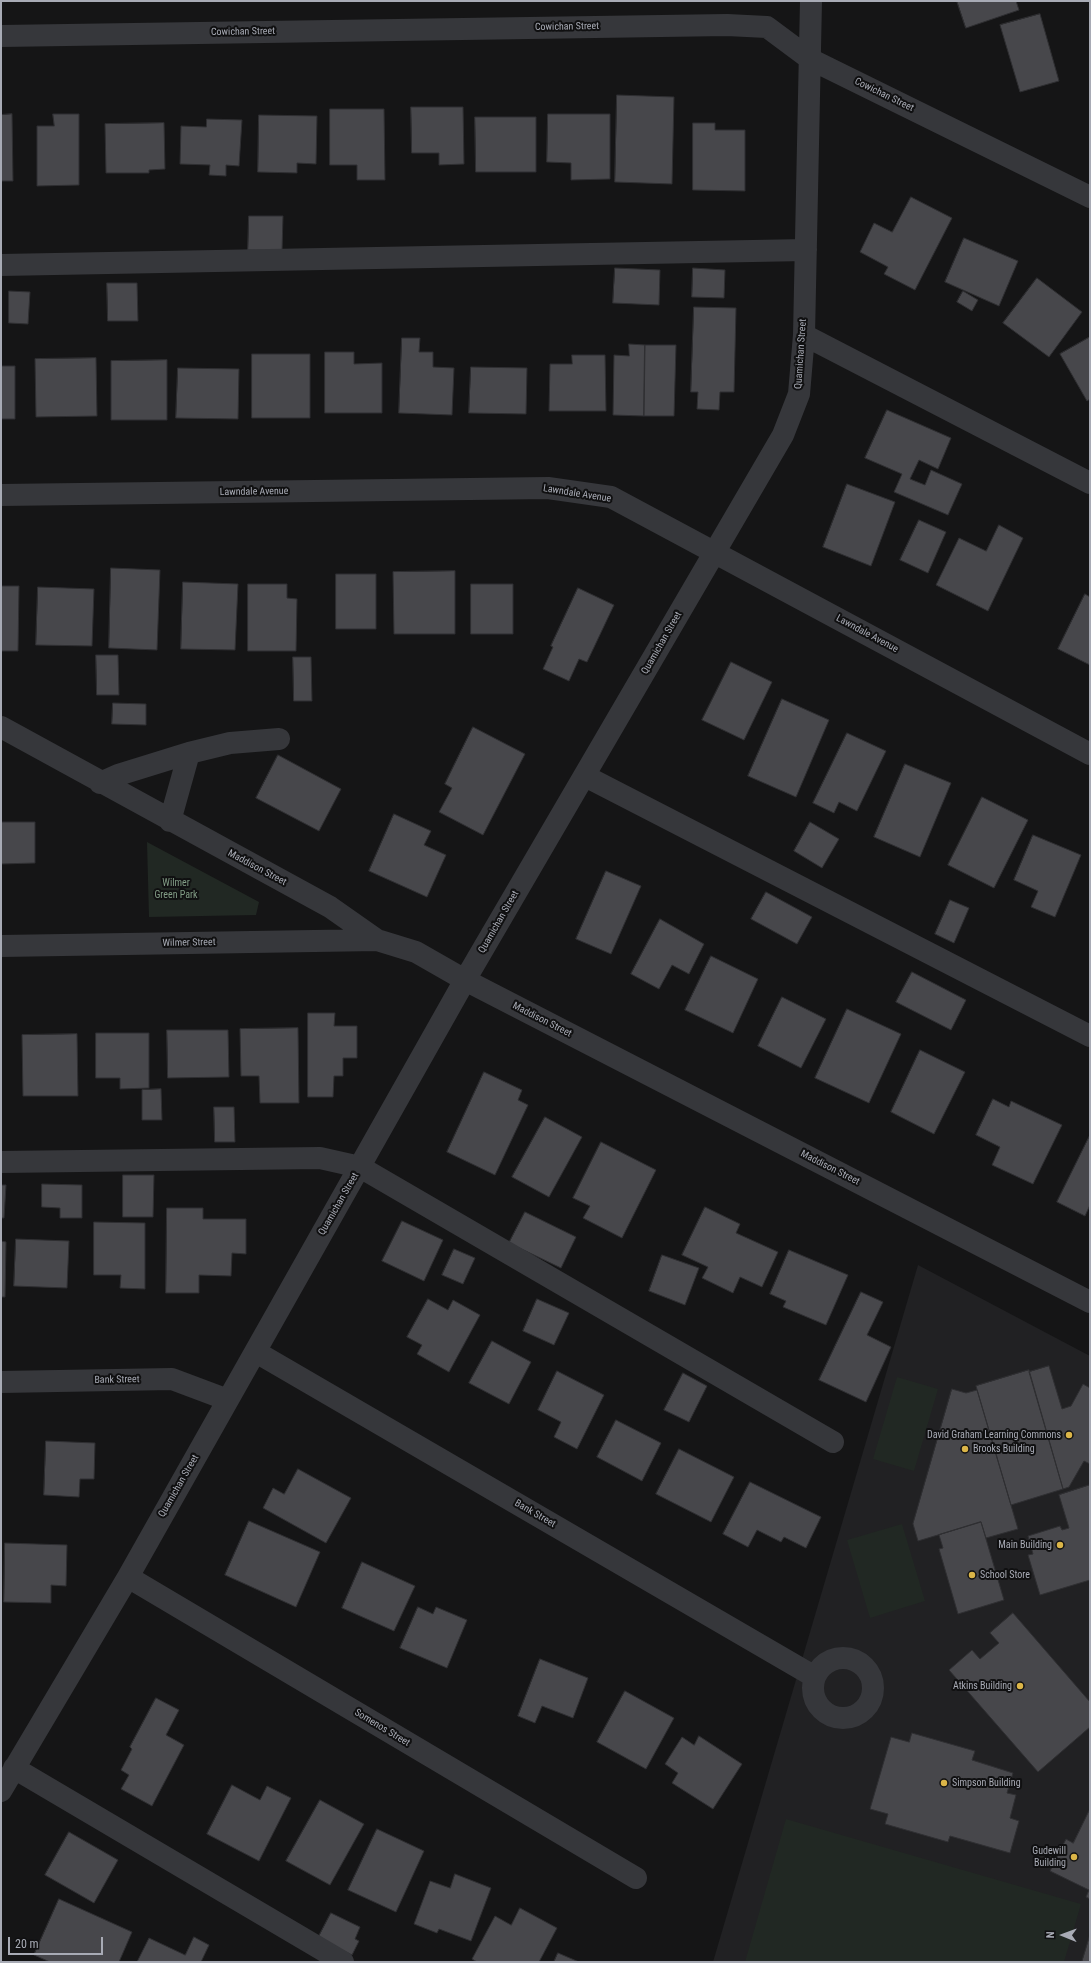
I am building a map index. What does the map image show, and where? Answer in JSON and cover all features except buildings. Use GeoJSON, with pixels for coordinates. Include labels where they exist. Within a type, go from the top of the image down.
{"type":"FeatureCollection","features":[{"type":"Feature","properties":{"kind":"street","name":"Quamichan Street"},"geometry":{"type":"LineString","coordinates":[[1,1791],[128,1577],[465,980],[783,435],[799,394],[804,335],[811,1]]}},
{"type":"Feature","properties":{"kind":"street","name":"Cowichan Street"},"geometry":{"type":"LineString","coordinates":[[1,36],[727,25],[767,27],[810,59],[1090,197]]}},
{"type":"Feature","properties":{"kind":"street"},"geometry":{"type":"LineString","coordinates":[[1,264],[806,250]]}},
{"type":"Feature","properties":{"kind":"street"},"geometry":{"type":"LineString","coordinates":[[804,335],[1090,483]]}},
{"type":"Feature","properties":{"kind":"street","name":"Lawndale Avenue"},"geometry":{"type":"LineString","coordinates":[[1,495],[548,488],[611,497],[1090,754]]}},
{"type":"Feature","properties":{"kind":"street","name":"Maddison Street"},"geometry":{"type":"LineString","coordinates":[[1,727],[100,783],[330,907],[377,940],[416,952],[465,980],[1090,1302]]}},
{"type":"Feature","properties":{"kind":"street"},"geometry":{"type":"LineString","coordinates":[[100,783],[118,775],[189,753],[230,743],[279,739]]}},
{"type":"Feature","properties":{"kind":"street"},"geometry":{"type":"LineString","coordinates":[[170,821],[189,753]]}},
{"type":"Feature","properties":{"kind":"street"},"geometry":{"type":"LineString","coordinates":[[585,776],[1090,1036]]}},
{"type":"Feature","properties":{"kind":"street","name":"Wilmer Street"},"geometry":{"type":"LineString","coordinates":[[1,946],[377,940]]}},
{"type":"Feature","properties":{"kind":"street"},"geometry":{"type":"LineString","coordinates":[[1,1162],[320,1158],[360,1167],[832,1442]]}},
{"type":"Feature","properties":{"kind":"street","name":"Bank Street"},"geometry":{"type":"LineString","coordinates":[[256,1352],[815,1676]]}},
{"type":"Feature","properties":{"kind":"street","name":"Bank Street"},"geometry":{"type":"LineString","coordinates":[[1,1382],[172,1379],[228,1400]]}},
{"type":"Feature","properties":{"kind":"street","name":"Somenos Street"},"geometry":{"type":"LineString","coordinates":[[128,1577],[636,1878]]}},
{"type":"Feature","properties":{"kind":"street"},"geometry":{"type":"LineString","coordinates":[[14,1768],[343,1962]]}},
{"type":"Feature","properties":{"kind":"shaded area"},"geometry":{"type":"Polygon","coordinates":[[[918,1265],[1090,1356],[1090,1962],[713,1962],[918,1265]]]}},
{"type":"Feature","properties":{"kind":"green space","name":"Wilmer Green Park"},"geometry":{"type":"Polygon","coordinates":[[[147,842],[259,902],[256,915],[149,917],[147,842]]]}},
{"type":"Feature","properties":{"kind":"green space"},"geometry":{"type":"Polygon","coordinates":[[[897,1377],[938,1389],[914,1471],[873,1459],[897,1377]]]}},
{"type":"Feature","properties":{"kind":"green space"},"geometry":{"type":"Polygon","coordinates":[[[902,1524],[925,1601],[870,1618],[847,1540],[902,1524]]]}},
{"type":"Feature","properties":{"kind":"green space"},"geometry":{"type":"Polygon","coordinates":[[[786,1819],[1081,1904],[1064,1962],[745,1962],[786,1819]]]}},
{"type":"Feature","properties":{"kind":"place","name":"David Graham Learning Commons"},"geometry":{"type":"Point","coordinates":[1069,1435]}},
{"type":"Feature","properties":{"kind":"place","name":"Brooks Building"},"geometry":{"type":"Point","coordinates":[965,1449]}},
{"type":"Feature","properties":{"kind":"place","name":"Main Building"},"geometry":{"type":"Point","coordinates":[1060,1545]}},
{"type":"Feature","properties":{"kind":"place","name":"School Store"},"geometry":{"type":"Point","coordinates":[972,1575]}},
{"type":"Feature","properties":{"kind":"place","name":"Atkins Building"},"geometry":{"type":"Point","coordinates":[1020,1686]}},
{"type":"Feature","properties":{"kind":"place","name":"Simpson Building"},"geometry":{"type":"Point","coordinates":[944,1783]}},
{"type":"Feature","properties":{"kind":"place","name":"Gudewill Building"},"geometry":{"type":"Point","coordinates":[1074,1857]}}]}
